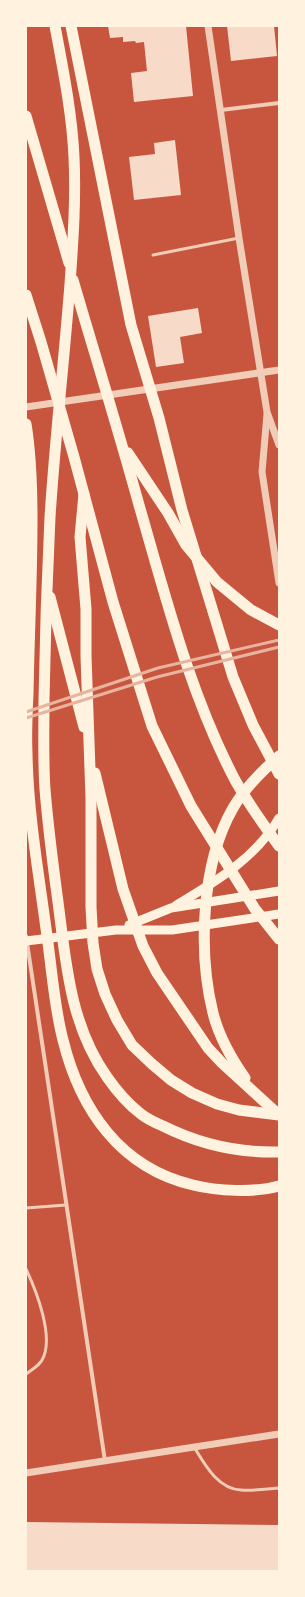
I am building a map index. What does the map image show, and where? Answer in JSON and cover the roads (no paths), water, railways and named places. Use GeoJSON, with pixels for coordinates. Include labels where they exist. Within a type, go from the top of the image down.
{"type":"FeatureCollection","features":[{"type":"Feature","properties":{"kind":"highway"},"geometry":{"type":"LineString","coordinates":[[55,26],[71,117],[74,155],[75,214],[66,339],[50,517],[45,650],[45,787],[54,874],[73,1004],[89,1044],[105,1074],[119,1092],[142,1116],[183,1136],[214,1146],[242,1151],[279,1152]]}},
{"type":"Feature","properties":{"kind":"highway"},"geometry":{"type":"LineString","coordinates":[[72,26],[131,325],[159,418],[182,510],[233,677],[253,725],[279,774]]}},
{"type":"Feature","properties":{"kind":"highway"},"geometry":{"type":"LineString","coordinates":[[26,116],[167,602],[200,701],[214,736],[236,780],[256,814],[279,846]]}},
{"type":"Feature","properties":{"kind":"highway"},"geometry":{"type":"LineString","coordinates":[[26,295],[74,457],[113,602],[152,726],[188,799],[255,909],[279,939]]}},
{"type":"Feature","properties":{"kind":"highway"},"geometry":{"type":"LineString","coordinates":[[26,424],[32,476],[32,562],[27,753],[32,822],[60,1025],[67,1056],[80,1088],[95,1118],[114,1141],[135,1160],[157,1173],[178,1182],[206,1188],[237,1190],[279,1186]]}},
{"type":"Feature","properties":{"kind":"highway"},"geometry":{"type":"LineString","coordinates":[[122,444],[168,513],[186,545],[217,582],[251,610],[279,625]]}},
{"type":"Feature","properties":{"kind":"highway"},"geometry":{"type":"LineString","coordinates":[[84,494],[80,537],[86,610],[86,656],[91,798],[91,907],[97,969],[105,994],[117,1020],[132,1045],[171,1080],[192,1093],[217,1104],[239,1110],[279,1115]]}},
{"type":"Feature","properties":{"kind":"highway"},"geometry":{"type":"LineString","coordinates":[[26,499],[123,889],[143,946],[157,973],[208,1048],[279,1115]]}},
{"type":"Feature","properties":{"kind":"highway"},"geometry":{"type":"LineString","coordinates":[[255,1094],[232,1059],[219,1032],[213,1014],[206,978],[204,944],[205,912],[214,855],[222,831],[233,808],[249,786],[279,756]]}},
{"type":"Feature","properties":{"kind":"main road"},"geometry":{"type":"LineString","coordinates":[[116,930],[170,908],[228,873],[258,847],[266,838],[279,818]]}},
{"type":"Feature","properties":{"kind":"main road"},"geometry":{"type":"LineString","coordinates":[[170,908],[279,891]]}},
{"type":"Feature","properties":{"kind":"main road"},"geometry":{"type":"LineString","coordinates":[[26,940],[116,930],[172,930],[279,914]]}},
{"type":"Feature","properties":{"kind":"street"},"geometry":{"type":"LineString","coordinates":[[208,26],[239,238],[261,372],[268,412],[279,445]]}},
{"type":"Feature","properties":{"kind":"street"},"geometry":{"type":"LineString","coordinates":[[221,110],[279,103]]}},
{"type":"Feature","properties":{"kind":"street"},"geometry":{"type":"LineString","coordinates":[[26,407],[279,370]]}},
{"type":"Feature","properties":{"kind":"street"},"geometry":{"type":"LineString","coordinates":[[268,412],[262,472],[279,583]]}},
{"type":"Feature","properties":{"kind":"street"},"geometry":{"type":"LineString","coordinates":[[26,940],[105,1461]]}},
{"type":"Feature","properties":{"kind":"street"},"geometry":{"type":"LineString","coordinates":[[26,1473],[279,1434]]}},
{"type":"Feature","properties":{"kind":"lane"},"geometry":{"type":"LineString","coordinates":[[153,255],[239,238]]}},
{"type":"Feature","properties":{"kind":"lane"},"geometry":{"type":"LineString","coordinates":[[26,1208],[66,1205]]}},
{"type":"Feature","properties":{"kind":"lane"},"geometry":{"type":"LineString","coordinates":[[26,1270],[35,1289],[46,1335],[45,1353],[41,1362],[26,1374]]}},
{"type":"Feature","properties":{"kind":"lane"},"geometry":{"type":"LineString","coordinates":[[194,1447],[208,1469],[224,1485],[240,1490],[279,1488]]}},
{"type":"Feature","properties":{"kind":"railway"},"geometry":{"type":"LineString","coordinates":[[26,712],[158,668],[279,640]]}},
{"type":"Feature","properties":{"kind":"railway"},"geometry":{"type":"LineString","coordinates":[[26,718],[157,677],[279,647]]}}]}
